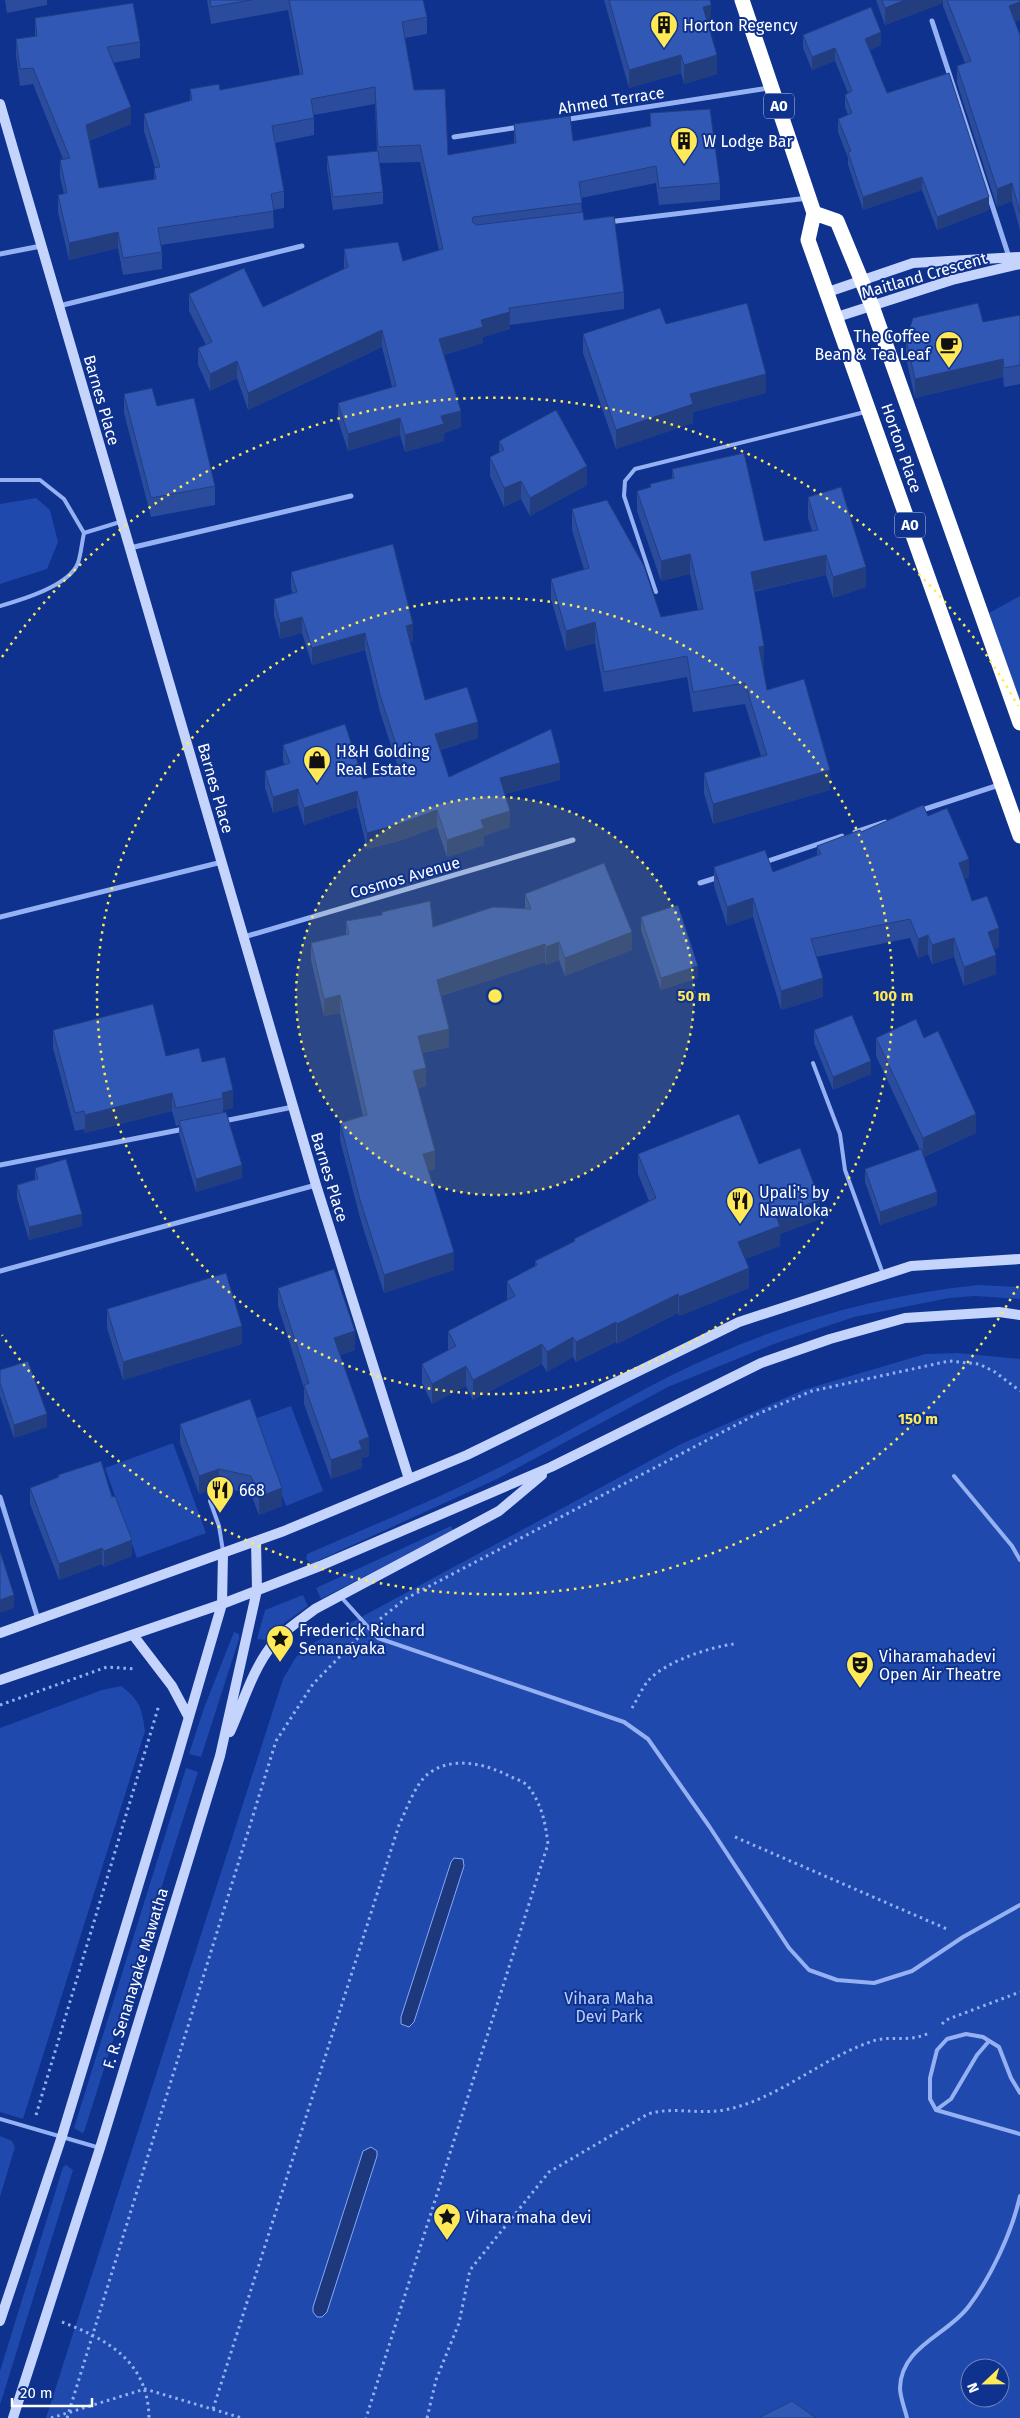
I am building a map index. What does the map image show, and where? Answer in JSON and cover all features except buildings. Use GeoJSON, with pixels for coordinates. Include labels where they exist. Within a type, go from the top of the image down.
{"type":"FeatureCollection","features":[{"type":"Feature","properties":{"kind":"highway","name":"A0"},"geometry":{"type":"LineString","coordinates":[[742,0],[814,213]]}},
{"type":"Feature","properties":{"kind":"highway","name":"Horton Place"},"geometry":{"type":"LineString","coordinates":[[1020,723],[872,306],[837,221],[814,213],[808,240],[837,317],[1020,836]]}},
{"type":"Feature","properties":{"kind":"main road","name":"Barnes Place"},"geometry":{"type":"LineString","coordinates":[[0,104],[316,1185],[409,1479]]}},
{"type":"Feature","properties":{"kind":"main road","name":"Maitland Crescent"},"geometry":{"type":"LineString","coordinates":[[828,292],[912,263],[1015,258]]}},
{"type":"Feature","properties":{"kind":"main road","name":"Maitland Crescent"},"geometry":{"type":"LineString","coordinates":[[837,317],[952,280],[1020,264]]}},
{"type":"Feature","properties":{"kind":"main road"},"geometry":{"type":"LineString","coordinates":[[0,1633],[223,1554],[467,1455],[739,1322],[911,1266],[1020,1259]]}},
{"type":"Feature","properties":{"kind":"main road"},"geometry":{"type":"LineString","coordinates":[[0,1680],[222,1604],[320,1566],[551,1467],[761,1363],[830,1339],[905,1318],[999,1312],[1020,1315]]}},
{"type":"Feature","properties":{"kind":"main road"},"geometry":{"type":"LineString","coordinates":[[220,1756],[258,1667],[273,1644],[315,1610],[499,1511],[551,1467]]}},
{"type":"Feature","properties":{"kind":"main road","name":"F. R. Senanayake Mawatha"},"geometry":{"type":"LineString","coordinates":[[13,2418],[100,2148],[220,1756],[256,1590],[256,1541]]}},
{"type":"Feature","properties":{"kind":"main road","name":"F. R. Senanayake Mawatha"},"geometry":{"type":"LineString","coordinates":[[0,2321],[62,2136],[222,1604],[223,1554]]}},
{"type":"Feature","properties":{"kind":"main road"},"geometry":{"type":"LineString","coordinates":[[133,1635],[172,1686],[188,1716]]}},
{"type":"Feature","properties":{"kind":"street"},"geometry":{"type":"LineString","coordinates":[[932,21],[1015,258]]}},
{"type":"Feature","properties":{"kind":"street","name":"Ahmed Terrace"},"geometry":{"type":"LineString","coordinates":[[560,120],[772,87]]}},
{"type":"Feature","properties":{"kind":"street"},"geometry":{"type":"LineString","coordinates":[[454,137],[531,125]]}},
{"type":"Feature","properties":{"kind":"street"},"geometry":{"type":"LineString","coordinates":[[603,222],[808,198]]}},
{"type":"Feature","properties":{"kind":"street"},"geometry":{"type":"LineString","coordinates":[[0,254],[42,246]]}},
{"type":"Feature","properties":{"kind":"street"},"geometry":{"type":"LineString","coordinates":[[59,306],[302,246]]}},
{"type":"Feature","properties":{"kind":"street"},"geometry":{"type":"LineString","coordinates":[[130,548],[352,496]]}},
{"type":"Feature","properties":{"kind":"street"},"geometry":{"type":"LineString","coordinates":[[917,812],[1002,784]]}},
{"type":"Feature","properties":{"kind":"street"},"geometry":{"type":"LineString","coordinates":[[757,864],[889,821]]}},
{"type":"Feature","properties":{"kind":"street","name":"Cosmos Avenue"},"geometry":{"type":"LineString","coordinates":[[244,937],[573,840]]}},
{"type":"Feature","properties":{"kind":"street"},"geometry":{"type":"LineString","coordinates":[[0,917],[222,862]]}},
{"type":"Feature","properties":{"kind":"street"},"geometry":{"type":"LineString","coordinates":[[700,883],[728,874]]}},
{"type":"Feature","properties":{"kind":"street"},"geometry":{"type":"LineString","coordinates":[[215,1122],[293,1107]]}},
{"type":"Feature","properties":{"kind":"street"},"geometry":{"type":"LineString","coordinates":[[0,1165],[186,1128]]}},
{"type":"Feature","properties":{"kind":"street"},"geometry":{"type":"LineString","coordinates":[[0,1271],[316,1185]]}},
{"type":"Feature","properties":{"kind":"street"},"geometry":{"type":"LineString","coordinates":[[0,1497],[38,1620]]}},
{"type":"Feature","properties":{"kind":"lane"},"geometry":{"type":"LineString","coordinates":[[656,592],[624,496],[625,481],[635,470],[870,411]]}},
{"type":"Feature","properties":{"kind":"lane"},"geometry":{"type":"LineString","coordinates":[[0,480],[40,480],[64,498],[84,532],[77,565],[57,585],[24,599],[0,606]]}},
{"type":"Feature","properties":{"kind":"lane"},"geometry":{"type":"LineString","coordinates":[[84,532],[122,521]]}},
{"type":"Feature","properties":{"kind":"lane"},"geometry":{"type":"LineString","coordinates":[[813,1063],[840,1134],[845,1170],[883,1274]]}},
{"type":"Feature","properties":{"kind":"lane"},"geometry":{"type":"LineString","coordinates":[[954,1476],[1012,1546],[1020,1560]]}},
{"type":"Feature","properties":{"kind":"lane"},"geometry":{"type":"LineString","coordinates":[[210,1500],[219,1526],[223,1554]]}},
{"type":"Feature","properties":{"kind":"lane"},"geometry":{"type":"LineString","coordinates":[[341,1596],[368,1629],[378,1638],[624,1722],[648,1738],[709,1826],[789,1948],[809,1970],[837,1980],[874,1983],[912,1970],[963,1937],[1020,1905]]}},
{"type":"Feature","properties":{"kind":"lane"},"geometry":{"type":"LineString","coordinates":[[1020,2093],[1011,2078],[999,2047],[983,2037],[966,2034],[947,2038],[937,2050],[930,2078],[930,2099],[936,2110],[1020,2134]]}},
{"type":"Feature","properties":{"kind":"lane"},"geometry":{"type":"LineString","coordinates":[[936,2110],[951,2099],[977,2055],[989,2041]]}},
{"type":"Feature","properties":{"kind":"lane"},"geometry":{"type":"LineString","coordinates":[[0,2119],[100,2148]]}},
{"type":"Feature","properties":{"kind":"lane"},"geometry":{"type":"LineString","coordinates":[[908,2418],[900,2389],[906,2365],[920,2346],[968,2308],[986,2280],[1005,2239],[1020,2196]]}},
{"type":"Feature","properties":{"kind":"path"},"geometry":{"type":"LineString","coordinates":[[68,2416],[276,1741],[313,1684],[368,1629],[405,1599],[753,1416],[812,1391],[949,1360],[979,1364],[994,1372],[1020,1391]]}},
{"type":"Feature","properties":{"kind":"path"},"geometry":{"type":"LineString","coordinates":[[624,1722],[648,1680],[680,1659],[716,1646],[734,1644]]}},
{"type":"Feature","properties":{"kind":"path"},"geometry":{"type":"LineString","coordinates":[[0,1705],[107,1667],[136,1669],[143,1676]]}},
{"type":"Feature","properties":{"kind":"path"},"geometry":{"type":"LineString","coordinates":[[32,2128],[160,1706],[157,1698]]}},
{"type":"Feature","properties":{"kind":"path"},"geometry":{"type":"LineString","coordinates":[[213,2409],[399,1825],[412,1798],[427,1775],[448,1764],[474,1764],[496,1769],[527,1784],[543,1812],[548,1844],[366,2418]]}},
{"type":"Feature","properties":{"kind":"path"},"geometry":{"type":"LineString","coordinates":[[709,1826],[963,1937]]}},
{"type":"Feature","properties":{"kind":"path"},"geometry":{"type":"LineString","coordinates":[[427,2418],[436,2380],[459,2323],[470,2270],[549,2172],[648,2114],[663,2109],[700,2112],[725,2110],[765,2096],[842,2053],[875,2040],[920,2038],[937,2030],[946,2020],[1020,1992]]}},
{"type":"Feature","properties":{"kind":"path"},"geometry":{"type":"LineString","coordinates":[[45,2315],[92,2334],[115,2347],[134,2368],[145,2389],[149,2418]]}},
{"type":"Feature","properties":{"kind":"path"},"geometry":{"type":"LineString","coordinates":[[51,2418],[68,2416],[145,2389],[242,2418]]}},
{"type":"Feature","properties":{"kind":"green space"},"geometry":{"type":"Polygon","coordinates":[[[36,498],[50,510],[58,542],[47,569],[0,584],[0,504],[36,498]]]}},
{"type":"Feature","properties":{"kind":"green space"},"geometry":{"type":"Polygon","coordinates":[[[1020,596],[1020,705],[989,613],[1020,596]]]}},
{"type":"Feature","properties":{"kind":"green space"},"geometry":{"type":"Polygon","coordinates":[[[978,1285],[1020,1287],[1020,1299],[974,1296],[949,1298],[854,1317],[774,1344],[668,1387],[497,1479],[311,1564],[306,1559],[307,1554],[468,1483],[664,1379],[739,1345],[817,1317],[857,1306],[937,1290],[978,1285]]]}},
{"type":"Feature","properties":{"kind":"green space","name":"Vihara Maha Devi Park"},"geometry":{"type":"Polygon","coordinates":[[[958,1353],[1020,1359],[1020,2418],[46,2418],[283,1679],[296,1657],[315,1642],[681,1444],[803,1390],[925,1354],[958,1353]]]}},
{"type":"Feature","properties":{"kind":"green space"},"geometry":{"type":"Polygon","coordinates":[[[291,1406],[323,1491],[286,1506],[254,1419],[291,1406]]]}},
{"type":"Feature","properties":{"kind":"green space"},"geometry":{"type":"Polygon","coordinates":[[[173,1443],[206,1533],[137,1558],[105,1468],[173,1443]]]}},
{"type":"Feature","properties":{"kind":"green space"},"geometry":{"type":"Polygon","coordinates":[[[451,1526],[453,1530],[321,1599],[316,1588],[451,1526]]]}},
{"type":"Feature","properties":{"kind":"green space"},"geometry":{"type":"Polygon","coordinates":[[[303,1595],[308,1606],[272,1632],[265,1640],[257,1639],[265,1610],[303,1595]]]}},
{"type":"Feature","properties":{"kind":"green space"},"geometry":{"type":"Polygon","coordinates":[[[234,1632],[239,1634],[239,1639],[201,1757],[189,1754],[204,1708],[234,1632]]]}},
{"type":"Feature","properties":{"kind":"green space"},"geometry":{"type":"Polygon","coordinates":[[[121,1686],[139,1706],[145,1731],[23,2119],[0,2112],[0,1728],[102,1690],[121,1686]]]}},
{"type":"Feature","properties":{"kind":"green space"},"geometry":{"type":"Polygon","coordinates":[[[186,1768],[198,1772],[84,2132],[82,2133],[74,2128],[186,1768]]]}},
{"type":"Feature","properties":{"kind":"green space"},"geometry":{"type":"Polygon","coordinates":[[[0,2136],[12,2141],[15,2147],[0,2197],[0,2136]]]}},
{"type":"Feature","properties":{"kind":"green space"},"geometry":{"type":"Polygon","coordinates":[[[66,2165],[73,2170],[0,2405],[0,2371],[63,2167],[66,2165]]]}},
{"type":"Feature","properties":{"kind":"shaded area"},"geometry":{"type":"Polygon","coordinates":[[[454,1858],[463,1859],[464,1866],[414,2022],[409,2027],[401,2024],[401,2017],[451,1862],[454,1858]]]}},
{"type":"Feature","properties":{"kind":"shaded area"},"geometry":{"type":"Polygon","coordinates":[[[371,2147],[377,2151],[377,2156],[327,2312],[322,2317],[317,2317],[313,2312],[313,2307],[363,2151],[371,2147]]]}},
{"type":"Feature","properties":{"kind":"place","name":"Horton Regency"},"geometry":{"type":"Point","coordinates":[664,49]}},
{"type":"Feature","properties":{"kind":"place","name":"W Lodge Bar"},"geometry":{"type":"Point","coordinates":[684,165]}},
{"type":"Feature","properties":{"kind":"place","name":"The Coffee Bean & Tea Leaf"},"geometry":{"type":"Point","coordinates":[949,369]}},
{"type":"Feature","properties":{"kind":"place","name":"H&H Golding Real Estate"},"geometry":{"type":"Point","coordinates":[317,784]}},
{"type":"Feature","properties":{"kind":"place","name":"Upali's by Nawaloka"},"geometry":{"type":"Point","coordinates":[740,1225]}},
{"type":"Feature","properties":{"kind":"place","name":"668"},"geometry":{"type":"Point","coordinates":[220,1514]}},
{"type":"Feature","properties":{"kind":"place","name":"Frederick Richard Senanayaka"},"geometry":{"type":"Point","coordinates":[280,1663]}},
{"type":"Feature","properties":{"kind":"place","name":"Viharamahadevi Open Air Theatre"},"geometry":{"type":"Point","coordinates":[860,1689]}},
{"type":"Feature","properties":{"kind":"place","name":"Vihara maha devi"},"geometry":{"type":"Point","coordinates":[447,2241]}}]}
